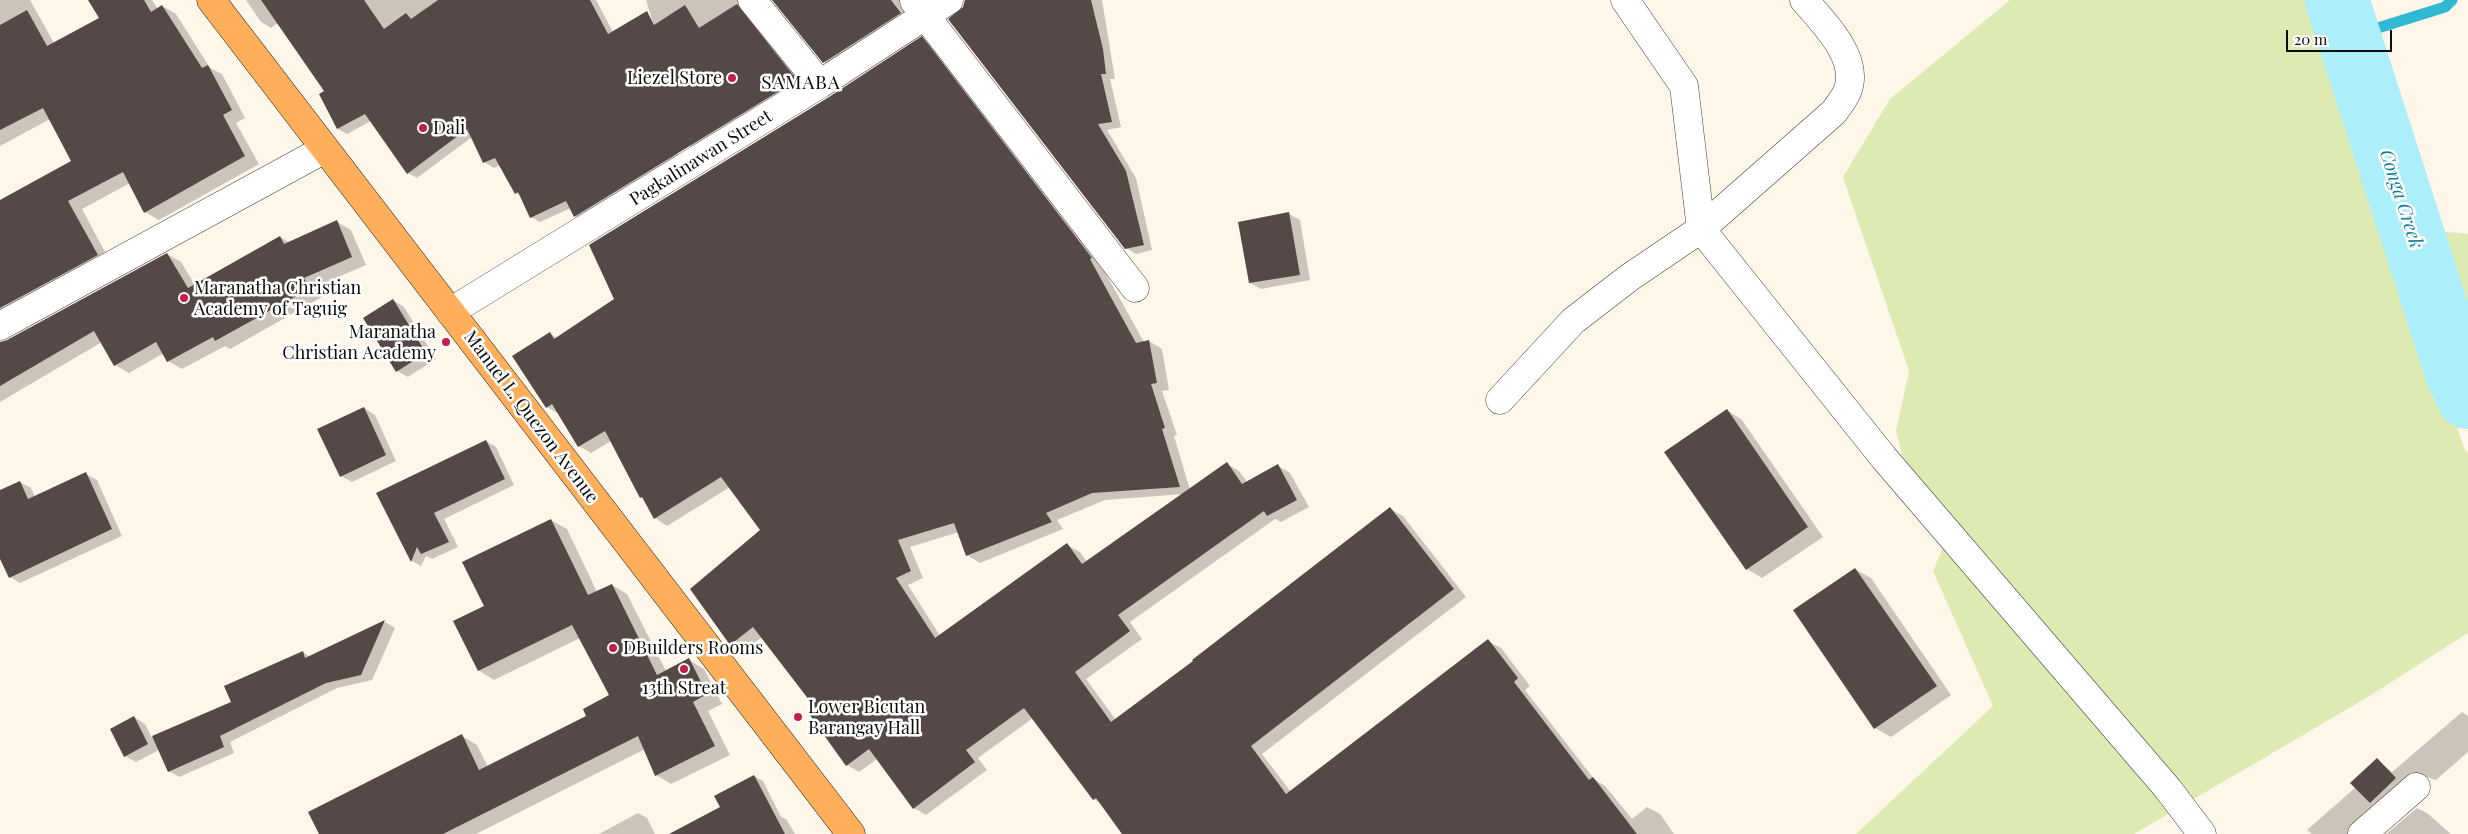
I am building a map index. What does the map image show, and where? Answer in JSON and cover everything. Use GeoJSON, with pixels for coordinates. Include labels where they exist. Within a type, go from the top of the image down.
{"type":"FeatureCollection","features":[{"type":"Feature","properties":{"kind":"main road","name":"Manuel L. Quezon Avenue"},"geometry":{"type":"LineString","coordinates":[[211,0],[850,834]]}},
{"type":"Feature","properties":{"kind":"street"},"geometry":{"type":"LineString","coordinates":[[752,0],[820,84]]}},
{"type":"Feature","properties":{"kind":"street","name":"Pagkalinawan Street"},"geometry":{"type":"LineString","coordinates":[[450,312],[820,84],[919,7],[949,0]]}},
{"type":"Feature","properties":{"kind":"street"},"geometry":{"type":"LineString","coordinates":[[1625,0],[1684,86],[1701,229],[1884,458],[2168,789],[2202,834]]}},
{"type":"Feature","properties":{"kind":"street"},"geometry":{"type":"LineString","coordinates":[[1500,400],[1573,321],[1630,277],[1701,229],[1834,112],[1847,92],[1850,71],[1841,47],[1804,0]]}},
{"type":"Feature","properties":{"kind":"street"},"geometry":{"type":"LineString","coordinates":[[919,7],[1135,288]]}},
{"type":"Feature","properties":{"kind":"street"},"geometry":{"type":"LineString","coordinates":[[0,326],[326,149]]}},
{"type":"Feature","properties":{"kind":"street"},"geometry":{"type":"LineString","coordinates":[[2362,834],[2416,787]]}},
{"type":"Feature","properties":{"kind":"green space"},"geometry":{"type":"Polygon","coordinates":[[[2010,0],[2319,0],[2464,448],[2468,453],[2468,633],[2368,697],[2134,834],[1856,834],[1993,706],[1933,571],[1948,536],[1918,518],[1896,431],[1909,371],[1843,177],[1890,99],[2010,0]]]}},
{"type":"Feature","properties":{"kind":"green space"},"geometry":{"type":"Polygon","coordinates":[[[2426,230],[2468,234],[2468,359],[2426,230]]]}},
{"type":"Feature","properties":{"kind":"building"},"geometry":{"type":"Polygon","coordinates":[[[88,0],[144,0],[151,12],[162,5],[202,68],[208,65],[232,110],[223,115],[245,156],[144,213],[123,172],[68,201],[98,255],[0,308],[0,200],[71,161],[43,108],[0,130],[0,25],[27,10],[47,46],[99,18],[88,0]]]}},
{"type":"Feature","properties":{"kind":"building"},"geometry":{"type":"Polygon","coordinates":[[[261,0],[364,0],[384,29],[406,13],[411,19],[438,0],[590,0],[608,34],[647,11],[654,25],[685,5],[699,28],[737,4],[797,80],[574,217],[566,201],[530,218],[518,192],[515,194],[495,158],[483,163],[467,129],[407,174],[365,114],[337,129],[319,94],[324,91],[261,0]]]}},
{"type":"Feature","properties":{"kind":"building"},"geometry":{"type":"Polygon","coordinates":[[[772,0],[891,0],[901,13],[823,63],[772,0]]]}},
{"type":"Feature","properties":{"kind":"building"},"geometry":{"type":"Polygon","coordinates":[[[965,0],[1091,0],[1103,49],[1106,74],[1101,74],[1112,122],[1098,124],[1126,171],[1144,245],[1125,249],[948,19],[963,7],[965,0]]]}},
{"type":"Feature","properties":{"kind":"building"},"geometry":{"type":"Polygon","coordinates":[[[922,36],[1092,258],[1090,259],[1136,343],[1149,340],[1157,383],[1151,384],[1165,428],[1162,429],[1180,487],[1092,493],[1046,513],[1052,522],[966,556],[954,523],[898,540],[911,571],[896,578],[935,638],[1067,543],[1082,564],[1227,462],[1242,484],[1278,464],[1297,500],[1267,516],[1264,511],[1118,615],[1130,631],[1075,672],[1111,722],[1193,661],[1390,507],[1454,589],[1251,746],[1286,794],[1488,639],[1518,678],[1514,682],[1589,780],[1593,777],[1637,834],[1122,834],[1096,798],[1093,800],[1024,708],[966,750],[975,762],[913,809],[869,749],[846,766],[809,714],[816,709],[753,627],[730,645],[690,589],[760,530],[721,477],[654,519],[642,497],[640,498],[605,431],[578,447],[552,404],[546,408],[512,356],[550,332],[554,339],[614,299],[589,245],[829,97],[922,36]]]}},
{"type":"Feature","properties":{"kind":"building"},"geometry":{"type":"Polygon","coordinates":[[[1289,212],[1300,275],[1249,283],[1238,222],[1289,212]]]}},
{"type":"Feature","properties":{"kind":"building"},"geometry":{"type":"Polygon","coordinates":[[[337,220],[352,257],[304,278],[309,289],[215,341],[213,337],[167,362],[156,342],[114,366],[94,331],[0,386],[0,342],[7,340],[167,253],[188,288],[280,236],[284,244],[337,220]]]}},
{"type":"Feature","properties":{"kind":"building"},"geometry":{"type":"Polygon","coordinates":[[[393,299],[426,353],[396,372],[363,318],[393,299]]]}},
{"type":"Feature","properties":{"kind":"building"},"geometry":{"type":"Polygon","coordinates":[[[364,407],[386,455],[340,477],[317,429],[364,407]]]}},
{"type":"Feature","properties":{"kind":"building"},"geometry":{"type":"Polygon","coordinates":[[[1727,409],[1808,527],[1746,570],[1664,452],[1727,409]]]}},
{"type":"Feature","properties":{"kind":"building"},"geometry":{"type":"Polygon","coordinates":[[[486,440],[505,479],[434,513],[449,542],[421,554],[417,547],[411,562],[376,493],[486,440]]]}},
{"type":"Feature","properties":{"kind":"building"},"geometry":{"type":"Polygon","coordinates":[[[86,472],[112,529],[9,578],[0,559],[0,490],[20,481],[28,499],[86,472]]]}},
{"type":"Feature","properties":{"kind":"building"},"geometry":{"type":"Polygon","coordinates":[[[551,519],[588,595],[612,584],[657,675],[689,658],[707,694],[693,702],[715,746],[655,776],[638,736],[443,834],[319,834],[308,812],[462,734],[479,770],[586,716],[583,709],[609,695],[572,625],[478,671],[453,621],[484,606],[462,562],[551,519]]]}},
{"type":"Feature","properties":{"kind":"building"},"geometry":{"type":"Polygon","coordinates":[[[1855,568],[1937,686],[1874,729],[1793,610],[1855,568]]]}},
{"type":"Feature","properties":{"kind":"building"},"geometry":{"type":"Polygon","coordinates":[[[385,620],[361,675],[326,683],[220,736],[224,747],[168,772],[152,736],[231,702],[224,686],[303,651],[305,658],[385,620]]]}},
{"type":"Feature","properties":{"kind":"building"},"geometry":{"type":"Polygon","coordinates":[[[134,716],[148,744],[124,757],[110,729],[134,716]]]}},
{"type":"Feature","properties":{"kind":"building"},"geometry":{"type":"Polygon","coordinates":[[[2377,758],[2396,778],[2370,803],[2350,783],[2377,758]]]}},
{"type":"Feature","properties":{"kind":"building"},"geometry":{"type":"Polygon","coordinates":[[[754,775],[785,834],[669,834],[720,807],[714,796],[754,775]]]}},
{"type":"Feature","properties":{"kind":"waterway","name":"Conga Creek"},"geometry":{"type":"LineString","coordinates":[[2337,0],[2457,373],[2468,397]]}},
{"type":"Feature","properties":{"kind":"waterway"},"geometry":{"type":"LineString","coordinates":[[2349,37],[2445,7],[2452,0]]}},
{"type":"Feature","properties":{"kind":"place","name":"Liezel Store"},"geometry":{"type":"Point","coordinates":[732,78]}},
{"type":"Feature","properties":{"kind":"place","name":"Dali"},"geometry":{"type":"Point","coordinates":[423,128]}},
{"type":"Feature","properties":{"kind":"place","name":"Maranatha Christian Academy of Taguig"},"geometry":{"type":"Point","coordinates":[184,298]}},
{"type":"Feature","properties":{"kind":"place","name":"Maranatha Christian Academy"},"geometry":{"type":"Point","coordinates":[446,342]}},
{"type":"Feature","properties":{"kind":"place","name":"DBuilders Rooms"},"geometry":{"type":"Point","coordinates":[613,648]}},
{"type":"Feature","properties":{"kind":"place","name":"13th Streat"},"geometry":{"type":"Point","coordinates":[684,669]}},
{"type":"Feature","properties":{"kind":"place","name":"Lower Bicutan Barangay Hall"},"geometry":{"type":"Point","coordinates":[798,717]}},
{"type":"Feature","properties":{"kind":"district","name":"SAMABA"},"geometry":{"type":"Point","coordinates":[801,83]}}]}
